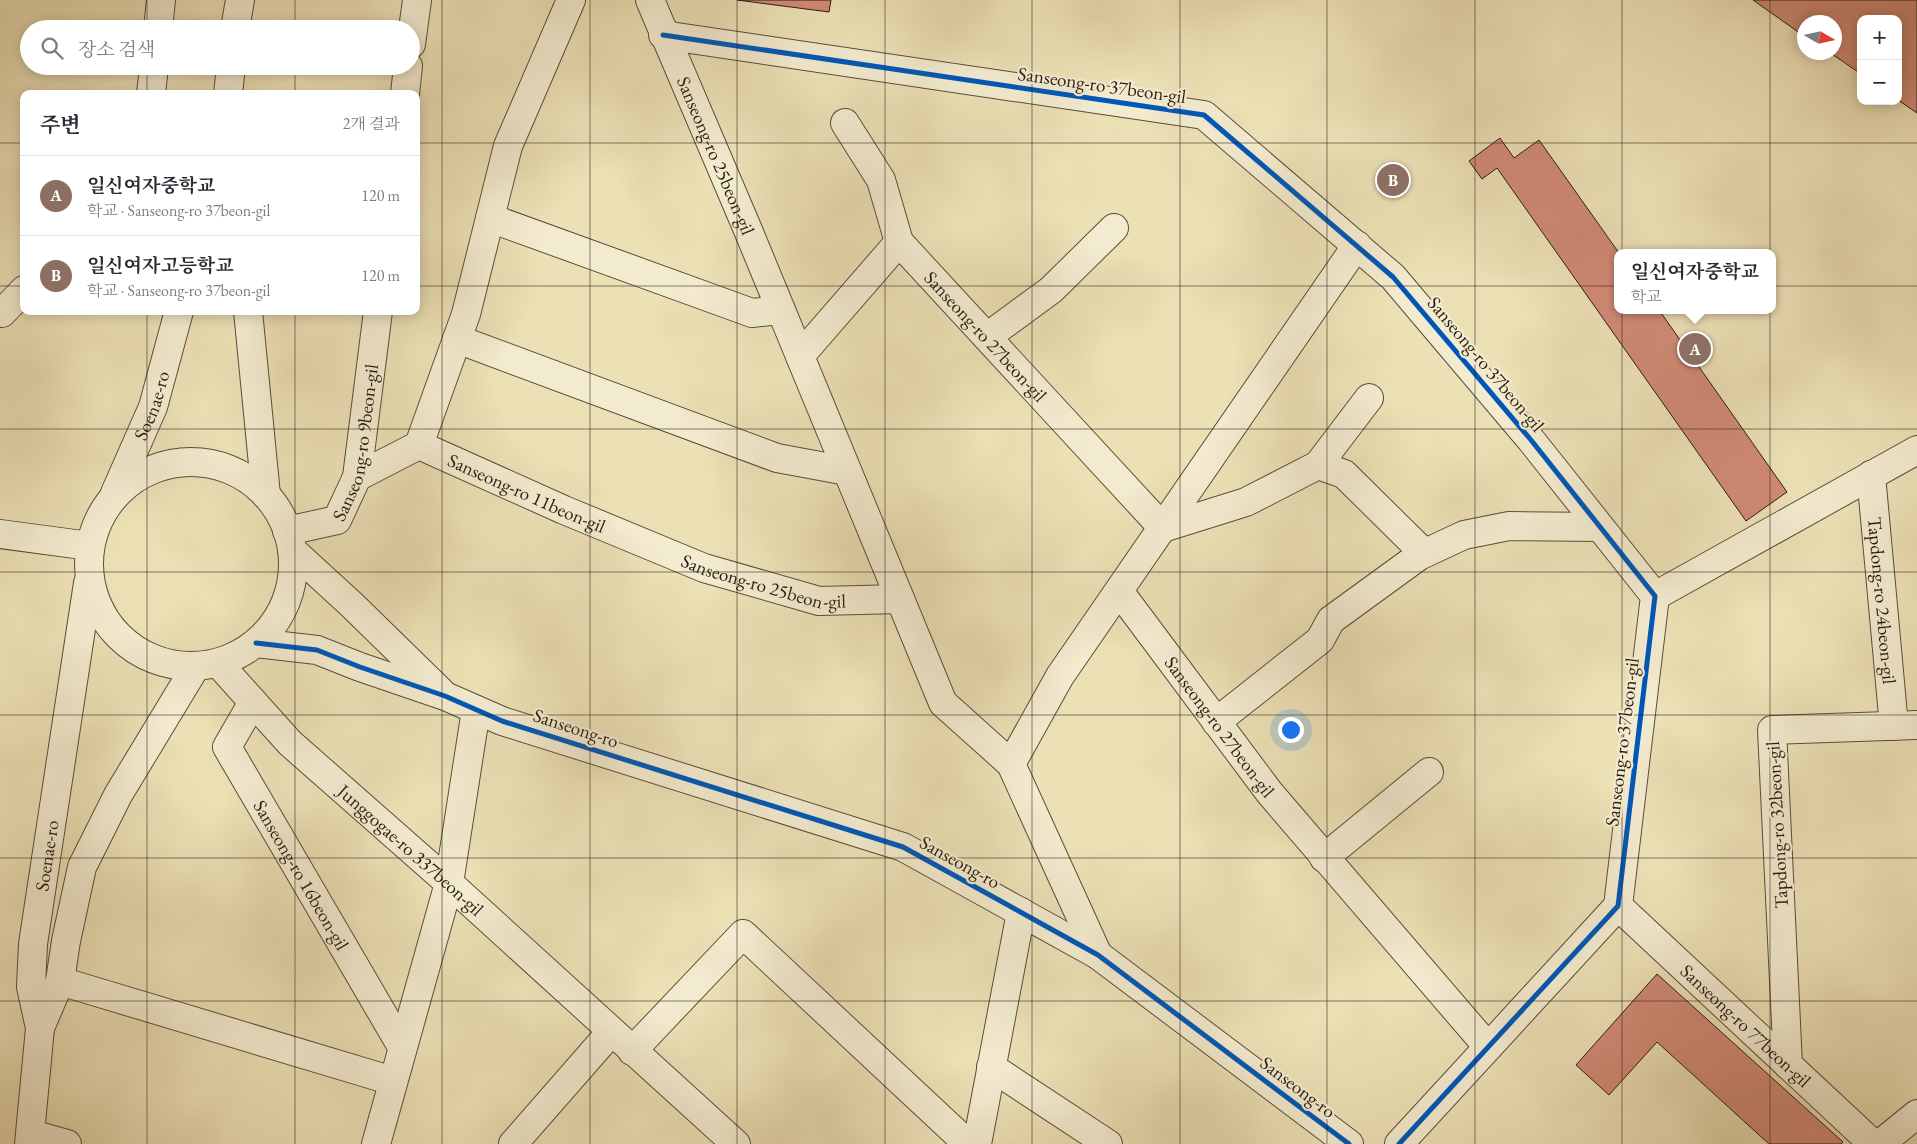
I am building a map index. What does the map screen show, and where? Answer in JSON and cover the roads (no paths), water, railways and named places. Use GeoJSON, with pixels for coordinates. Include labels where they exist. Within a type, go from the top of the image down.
{"type":"FeatureCollection","features":[{"type":"Feature","properties":{"kind":"street"},"geometry":{"type":"LineString","coordinates":[[159,20],[161,0]]}},
{"type":"Feature","properties":{"kind":"street"},"geometry":{"type":"LineString","coordinates":[[237,20],[240,0]]}},
{"type":"Feature","properties":{"kind":"street"},"geometry":{"type":"LineString","coordinates":[[414,20],[417,0]]}},
{"type":"Feature","properties":{"kind":"street"},"geometry":{"type":"LineString","coordinates":[[357,477],[419,445],[466,314],[508,146],[571,0]]}},
{"type":"Feature","properties":{"kind":"street","name":"Sanseong-ro 25beon-gil"},"geometry":{"type":"LineString","coordinates":[[650,0],[663,35],[781,310],[943,703],[1011,764]]}},
{"type":"Feature","properties":{"kind":"street","name":"Sanseong-ro 37beon-gil"},"geometry":{"type":"LineString","coordinates":[[663,35],[1204,116],[1393,277],[1531,440],[1654,596],[1618,906]]}},
{"type":"Feature","properties":{"kind":"street"},"geometry":{"type":"LineString","coordinates":[[151,90],[153,75]]}},
{"type":"Feature","properties":{"kind":"street"},"geometry":{"type":"LineString","coordinates":[[228,90],[230,75]]}},
{"type":"Feature","properties":{"kind":"street"},"geometry":{"type":"LineString","coordinates":[[405,90],[407,75]]}},
{"type":"Feature","properties":{"kind":"street","name":"Sanseong-ro 27beon-gil"},"geometry":{"type":"LineString","coordinates":[[845,123],[881,180],[900,242],[1163,528]]}},
{"type":"Feature","properties":{"kind":"street"},"geometry":{"type":"LineString","coordinates":[[490,218],[752,313],[781,310]]}},
{"type":"Feature","properties":{"kind":"street"},"geometry":{"type":"LineString","coordinates":[[987,337],[1051,290],[1114,228]]}},
{"type":"Feature","properties":{"kind":"street"},"geometry":{"type":"LineString","coordinates":[[800,356],[900,242]]}},
{"type":"Feature","properties":{"kind":"street"},"geometry":{"type":"LineString","coordinates":[[1098,955],[1011,764],[1060,676],[1357,246]]}},
{"type":"Feature","properties":{"kind":"street"},"geometry":{"type":"LineString","coordinates":[[0,312],[2,313],[20,294]]}},
{"type":"Feature","properties":{"kind":"street","name":"Soenae-ro"},"geometry":{"type":"LineString","coordinates":[[114,497],[153,407],[178,315]]}},
{"type":"Feature","properties":{"kind":"street"},"geometry":{"type":"LineString","coordinates":[[248,315],[266,495]]}},
{"type":"Feature","properties":{"kind":"street","name":"Sanseong-ro 9beon-gil"},"geometry":{"type":"LineString","coordinates":[[289,540],[337,520],[357,477],[377,315]]}},
{"type":"Feature","properties":{"kind":"street"},"geometry":{"type":"LineString","coordinates":[[457,339],[777,458],[847,471]]}},
{"type":"Feature","properties":{"kind":"street"},"geometry":{"type":"LineString","coordinates":[[1163,528],[1246,502],[1318,465],[1369,398]]}},
{"type":"Feature","properties":{"kind":"street","name":"Sanseong-ro 11beon-gil"},"geometry":{"type":"LineString","coordinates":[[419,445],[564,510],[633,538]]}},
{"type":"Feature","properties":{"kind":"street"},"geometry":{"type":"LineString","coordinates":[[1654,596],[1917,450]]}},
{"type":"Feature","properties":{"kind":"street"},"geometry":{"type":"LineString","coordinates":[[190,462],[218,465],[244,477],[266,495],[278,512],[289,540],[292,571],[289,591],[282,611],[256,643],[231,658],[207,664],[166,663],[138,652],[114,632],[98,606],[89,577],[90,546],[99,520],[114,497],[136,478],[161,466],[190,462]]}},
{"type":"Feature","properties":{"kind":"street"},"geometry":{"type":"LineString","coordinates":[[1318,465],[1344,474],[1424,554]]}},
{"type":"Feature","properties":{"kind":"street","name":"Tapdong-ro 24beon-gil"},"geometry":{"type":"LineString","coordinates":[[1871,475],[1906,726]]}},
{"type":"Feature","properties":{"kind":"street"},"geometry":{"type":"LineString","coordinates":[[1216,722],[1320,640],[1332,620],[1424,554],[1464,535],[1509,526],[1599,527]]}},
{"type":"Feature","properties":{"kind":"street"},"geometry":{"type":"LineString","coordinates":[[0,534],[90,546]]}},
{"type":"Feature","properties":{"kind":"street","name":"Sanseong-ro 25beon-gil"},"geometry":{"type":"LineString","coordinates":[[633,538],[704,568],[819,601],[900,598]]}},
{"type":"Feature","properties":{"kind":"street"},"geometry":{"type":"LineString","coordinates":[[289,540],[445,696]]}},
{"type":"Feature","properties":{"kind":"street","name":"Soenae-ro"},"geometry":{"type":"LineString","coordinates":[[67,1144],[30,1139],[40,1028],[31,987],[33,944],[89,577]]}},
{"type":"Feature","properties":{"kind":"street","name":"Sanseong-ro 27beon-gil"},"geometry":{"type":"LineString","coordinates":[[1119,591],[1269,792],[1324,858]]}},
{"type":"Feature","properties":{"kind":"street"},"geometry":{"type":"LineString","coordinates":[[256,643],[317,650],[445,696]]}},
{"type":"Feature","properties":{"kind":"street"},"geometry":{"type":"LineString","coordinates":[[40,1028],[60,981],[82,867],[118,795],[207,664]]}},
{"type":"Feature","properties":{"kind":"street","name":"Junggogae-ro 337beon-gil"},"geometry":{"type":"LineString","coordinates":[[207,664],[253,702],[290,743],[449,883],[736,1144]]}},
{"type":"Feature","properties":{"kind":"street","name":"Sanseong-ro"},"geometry":{"type":"LineString","coordinates":[[445,696],[502,721],[903,847],[1098,955],[1349,1144]]}},
{"type":"Feature","properties":{"kind":"street","name":"Sanseong-ro 16beon-gil"},"geometry":{"type":"LineString","coordinates":[[253,702],[226,747],[402,1047]]}},
{"type":"Feature","properties":{"kind":"street"},"geometry":{"type":"LineString","coordinates":[[376,1144],[449,883],[476,710]]}},
{"type":"Feature","properties":{"kind":"street","name":"Tapdong-ro 32beon-gil"},"geometry":{"type":"LineString","coordinates":[[1788,1065],[1772,730],[1906,726]]}},
{"type":"Feature","properties":{"kind":"street"},"geometry":{"type":"LineString","coordinates":[[1429,772],[1324,858],[1488,1047]]}},
{"type":"Feature","properties":{"kind":"street"},"geometry":{"type":"LineString","coordinates":[[1399,1144],[1618,906]]}},
{"type":"Feature","properties":{"kind":"street","name":"Sanseong-ro 77beon-gil"},"geometry":{"type":"LineString","coordinates":[[1618,906],[1873,1144]]}},
{"type":"Feature","properties":{"kind":"street"},"geometry":{"type":"LineString","coordinates":[[977,1144],[1020,912]]}},
{"type":"Feature","properties":{"kind":"street"},"geometry":{"type":"LineString","coordinates":[[632,1051],[743,934],[968,1144]]}},
{"type":"Feature","properties":{"kind":"street"},"geometry":{"type":"LineString","coordinates":[[60,981],[393,1081]]}},
{"type":"Feature","properties":{"kind":"street"},"geometry":{"type":"LineString","coordinates":[[512,1144],[611,1032]]}},
{"type":"Feature","properties":{"kind":"street"},"geometry":{"type":"LineString","coordinates":[[991,1067],[1108,1144]]}},
{"type":"Feature","properties":{"kind":"street"},"geometry":{"type":"LineString","coordinates":[[1880,1144],[1917,1114]]}},
{"type":"Feature","properties":{"kind":"place","name":"일신여자고등학교"},"geometry":{"type":"Point","coordinates":[1393,180]}},
{"type":"Feature","properties":{"kind":"place","name":"일신여자중학교"},"geometry":{"type":"Point","coordinates":[1695,349]}}]}
